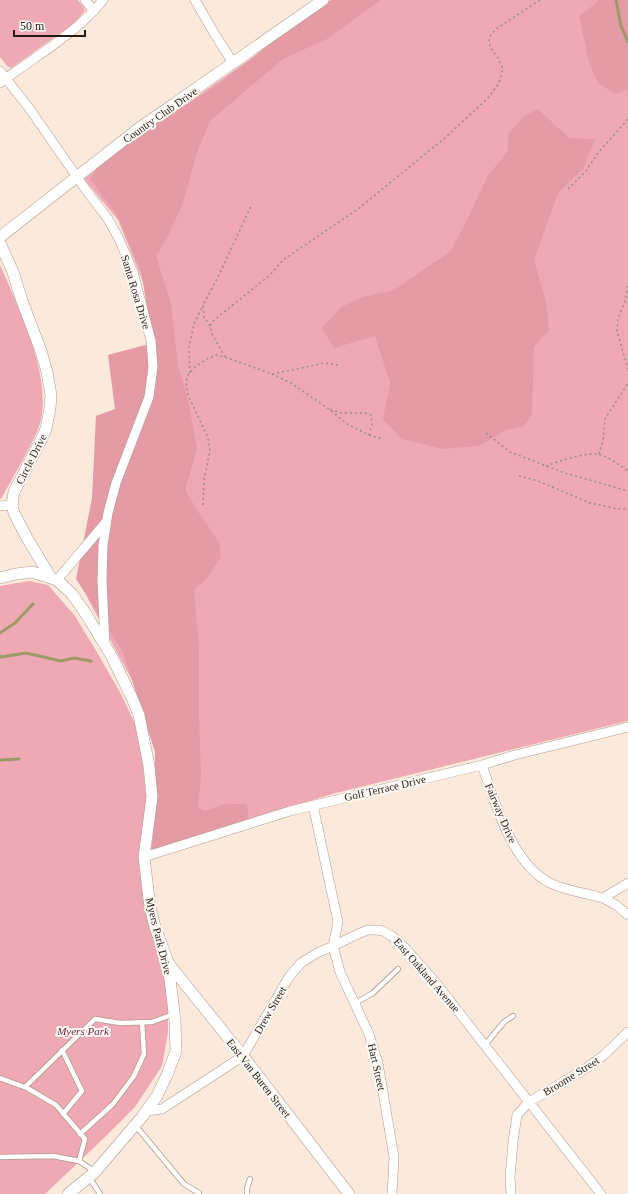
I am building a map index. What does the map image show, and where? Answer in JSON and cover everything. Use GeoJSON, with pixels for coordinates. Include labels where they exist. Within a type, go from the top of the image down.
{"type":"FeatureCollection","features":[{"type":"Feature","properties":{"kind":"street"},"geometry":{"type":"LineString","coordinates":[[84,0],[94,12]]}},
{"type":"Feature","properties":{"kind":"street"},"geometry":{"type":"LineString","coordinates":[[3,81],[71,32],[94,12],[103,0]]}},
{"type":"Feature","properties":{"kind":"street"},"geometry":{"type":"LineString","coordinates":[[195,0],[233,63]]}},
{"type":"Feature","properties":{"kind":"street","name":"Country Club Drive"},"geometry":{"type":"LineString","coordinates":[[0,237],[138,129],[323,0]]}},
{"type":"Feature","properties":{"kind":"street","name":"Santa Rosa Drive"},"geometry":{"type":"LineString","coordinates":[[0,71],[3,81],[33,115],[108,219],[119,239],[132,272],[151,341],[153,367],[149,397],[116,483],[108,513],[103,545],[102,580],[105,645]]}},
{"type":"Feature","properties":{"kind":"street","name":"Circle Drive"},"geometry":{"type":"LineString","coordinates":[[0,243],[13,272],[22,301],[42,351],[51,395],[46,428],[14,492],[12,505]]}},
{"type":"Feature","properties":{"kind":"street"},"geometry":{"type":"LineString","coordinates":[[0,506],[12,505],[14,513],[27,538],[54,579]]}},
{"type":"Feature","properties":{"kind":"street","name":"Santa Rosa Drive"},"geometry":{"type":"LineString","coordinates":[[54,579],[107,521]]}},
{"type":"Feature","properties":{"kind":"street","name":"Myers Park Drive"},"geometry":{"type":"LineString","coordinates":[[0,578],[32,572],[54,579],[72,594],[105,645],[132,698],[139,715],[149,766],[152,797],[144,857],[150,907],[155,927],[168,962],[174,1014],[176,1051],[157,1096],[135,1125],[92,1175],[68,1194]]}},
{"type":"Feature","properties":{"kind":"street","name":"Golf Terrace Drive"},"geometry":{"type":"LineString","coordinates":[[144,857],[290,811],[482,766],[514,755],[628,727]]}},
{"type":"Feature","properties":{"kind":"street","name":"Fairway Drive"},"geometry":{"type":"LineString","coordinates":[[482,766],[502,822],[514,845],[531,868],[542,879],[551,884],[603,898]]}},
{"type":"Feature","properties":{"kind":"street"},"geometry":{"type":"LineString","coordinates":[[313,805],[338,922],[333,946]]}},
{"type":"Feature","properties":{"kind":"street"},"geometry":{"type":"LineString","coordinates":[[603,898],[628,883]]}},
{"type":"Feature","properties":{"kind":"street"},"geometry":{"type":"LineString","coordinates":[[603,898],[616,905],[628,915]]}},
{"type":"Feature","properties":{"kind":"street","name":"East Oakland Avenue"},"geometry":{"type":"LineString","coordinates":[[333,946],[368,930],[383,931],[392,936],[406,949],[436,983],[601,1194]]}},
{"type":"Feature","properties":{"kind":"street","name":"Hart Street"},"geometry":{"type":"LineString","coordinates":[[333,946],[340,972],[369,1034],[378,1063],[394,1157],[392,1194]]}},
{"type":"Feature","properties":{"kind":"street","name":"Drew Street"},"geometry":{"type":"LineString","coordinates":[[146,1110],[162,1109],[243,1056],[290,977],[301,963],[317,953],[333,946]]}},
{"type":"Feature","properties":{"kind":"street","name":"East Van Buren Street"},"geometry":{"type":"LineString","coordinates":[[168,962],[243,1056],[349,1194]]}},
{"type":"Feature","properties":{"kind":"street","name":"Broome Street"},"geometry":{"type":"LineString","coordinates":[[529,1102],[585,1069],[604,1055],[628,1032]]}},
{"type":"Feature","properties":{"kind":"street"},"geometry":{"type":"LineString","coordinates":[[511,1194],[510,1177],[516,1115],[529,1102]]}},
{"type":"Feature","properties":{"kind":"lane"},"geometry":{"type":"LineString","coordinates":[[355,1003],[373,993],[398,969]]}},
{"type":"Feature","properties":{"kind":"lane"},"geometry":{"type":"LineString","coordinates":[[25,1087],[95,1019],[120,1023],[152,1022],[174,1014]]}},
{"type":"Feature","properties":{"kind":"lane"},"geometry":{"type":"LineString","coordinates":[[485,1045],[504,1022],[513,1016]]}},
{"type":"Feature","properties":{"kind":"lane"},"geometry":{"type":"LineString","coordinates":[[80,1134],[113,1104],[134,1076],[144,1054],[142,1022]]}},
{"type":"Feature","properties":{"kind":"lane"},"geometry":{"type":"LineString","coordinates":[[62,1050],[82,1091],[63,1114]]}},
{"type":"Feature","properties":{"kind":"lane"},"geometry":{"type":"LineString","coordinates":[[0,1078],[25,1087],[56,1105],[85,1139],[80,1161]]}},
{"type":"Feature","properties":{"kind":"lane"},"geometry":{"type":"LineString","coordinates":[[135,1125],[184,1184],[199,1193]]}},
{"type":"Feature","properties":{"kind":"lane"},"geometry":{"type":"LineString","coordinates":[[0,1157],[53,1156],[80,1161],[92,1175],[100,1194]]}},
{"type":"Feature","properties":{"kind":"lane"},"geometry":{"type":"LineString","coordinates":[[247,1194],[247,1188],[250,1180]]}},
{"type":"Feature","properties":{"kind":"path"},"geometry":{"type":"LineString","coordinates":[[210,326],[213,321],[270,275],[283,260],[358,209],[446,137],[489,98],[499,83],[503,69],[498,58],[490,47],[490,35],[496,29],[540,0]]}},
{"type":"Feature","properties":{"kind":"path"},"geometry":{"type":"LineString","coordinates":[[568,189],[586,171],[598,153],[628,119]]}},
{"type":"Feature","properties":{"kind":"path"},"geometry":{"type":"LineString","coordinates":[[190,373],[189,347],[194,324],[252,204]]}},
{"type":"Feature","properties":{"kind":"path"},"geometry":{"type":"LineString","coordinates":[[628,286],[625,301],[618,319],[617,331],[628,369]]}},
{"type":"Feature","properties":{"kind":"path"},"geometry":{"type":"LineString","coordinates":[[203,305],[204,317],[225,357]]}},
{"type":"Feature","properties":{"kind":"path"},"geometry":{"type":"LineString","coordinates":[[203,505],[204,480],[210,450],[208,438],[188,395],[186,382],[188,375],[195,367],[216,355],[272,374],[292,383],[329,409],[347,424],[369,435],[383,439]]}},
{"type":"Feature","properties":{"kind":"path"},"geometry":{"type":"LineString","coordinates":[[272,374],[324,362],[338,365]]}},
{"type":"Feature","properties":{"kind":"path"},"geometry":{"type":"LineString","coordinates":[[599,454],[603,441],[605,419],[628,383]]}},
{"type":"Feature","properties":{"kind":"path"},"geometry":{"type":"LineString","coordinates":[[329,409],[341,413],[365,413],[371,415],[372,424],[369,435]]}},
{"type":"Feature","properties":{"kind":"path"},"geometry":{"type":"LineString","coordinates":[[486,433],[510,452],[565,473],[628,491]]}},
{"type":"Feature","properties":{"kind":"path"},"geometry":{"type":"LineString","coordinates":[[546,466],[578,456],[599,454],[611,459],[628,471]]}},
{"type":"Feature","properties":{"kind":"path"},"geometry":{"type":"LineString","coordinates":[[519,476],[538,480],[590,503],[628,510]]}},
{"type":"Feature","properties":{"kind":"green space"},"geometry":{"type":"Polygon","coordinates":[[[0,0],[78,0],[85,11],[72,25],[11,68],[7,66],[0,57],[0,0]]]}},
{"type":"Feature","properties":{"kind":"green space"},"geometry":{"type":"Polygon","coordinates":[[[335,0],[628,0],[628,721],[332,794],[156,849],[159,757],[132,680],[88,599],[120,524],[158,347],[145,287],[118,220],[84,179],[134,140],[335,0]]]}},
{"type":"Feature","properties":{"kind":"green space"},"geometry":{"type":"Polygon","coordinates":[[[0,265],[24,320],[31,341],[41,382],[43,402],[41,420],[36,434],[1,499],[0,499],[0,265]]]}},
{"type":"Feature","properties":{"kind":"green space","name":"Myers Park"},"geometry":{"type":"Polygon","coordinates":[[[29,581],[48,585],[75,616],[122,696],[135,724],[142,757],[147,804],[142,846],[164,964],[168,1008],[168,1032],[162,1066],[135,1107],[104,1138],[45,1194],[0,1194],[0,586],[29,581]]]}},
{"type":"Feature","properties":{"kind":"shaded area"},"geometry":{"type":"Polygon","coordinates":[[[331,0],[381,0],[327,39],[283,59],[210,121],[196,155],[183,203],[167,238],[156,256],[171,304],[178,366],[188,400],[197,448],[185,490],[219,542],[221,557],[207,578],[194,590],[199,646],[201,776],[198,808],[205,811],[225,804],[247,804],[249,821],[151,851],[155,817],[155,752],[123,652],[76,579],[92,498],[96,416],[115,409],[108,355],[153,343],[141,271],[117,215],[90,179],[99,165],[149,128],[219,84],[271,43],[331,0]]]}},
{"type":"Feature","properties":{"kind":"shaded area"},"geometry":{"type":"Polygon","coordinates":[[[598,0],[628,0],[628,90],[616,94],[598,83],[589,62],[579,16],[598,0]]]}},
{"type":"Feature","properties":{"kind":"shaded area"},"geometry":{"type":"Polygon","coordinates":[[[538,109],[569,138],[595,139],[583,169],[558,193],[534,260],[547,306],[549,330],[534,347],[532,414],[523,427],[506,430],[479,446],[442,449],[402,439],[383,419],[390,383],[375,336],[334,348],[322,328],[341,307],[363,297],[394,290],[450,252],[487,177],[507,152],[509,133],[524,116],[538,109]]]}},
{"type":"Feature","properties":{"kind":"waterway"},"geometry":{"type":"LineString","coordinates":[[616,0],[621,26],[628,42]]}},
{"type":"Feature","properties":{"kind":"waterway"},"geometry":{"type":"LineString","coordinates":[[0,633],[15,623],[33,604]]}},
{"type":"Feature","properties":{"kind":"waterway"},"geometry":{"type":"LineString","coordinates":[[0,656],[26,653],[61,661],[74,658],[91,661]]}},
{"type":"Feature","properties":{"kind":"waterway"},"geometry":{"type":"LineString","coordinates":[[0,760],[19,759]]}}]}
